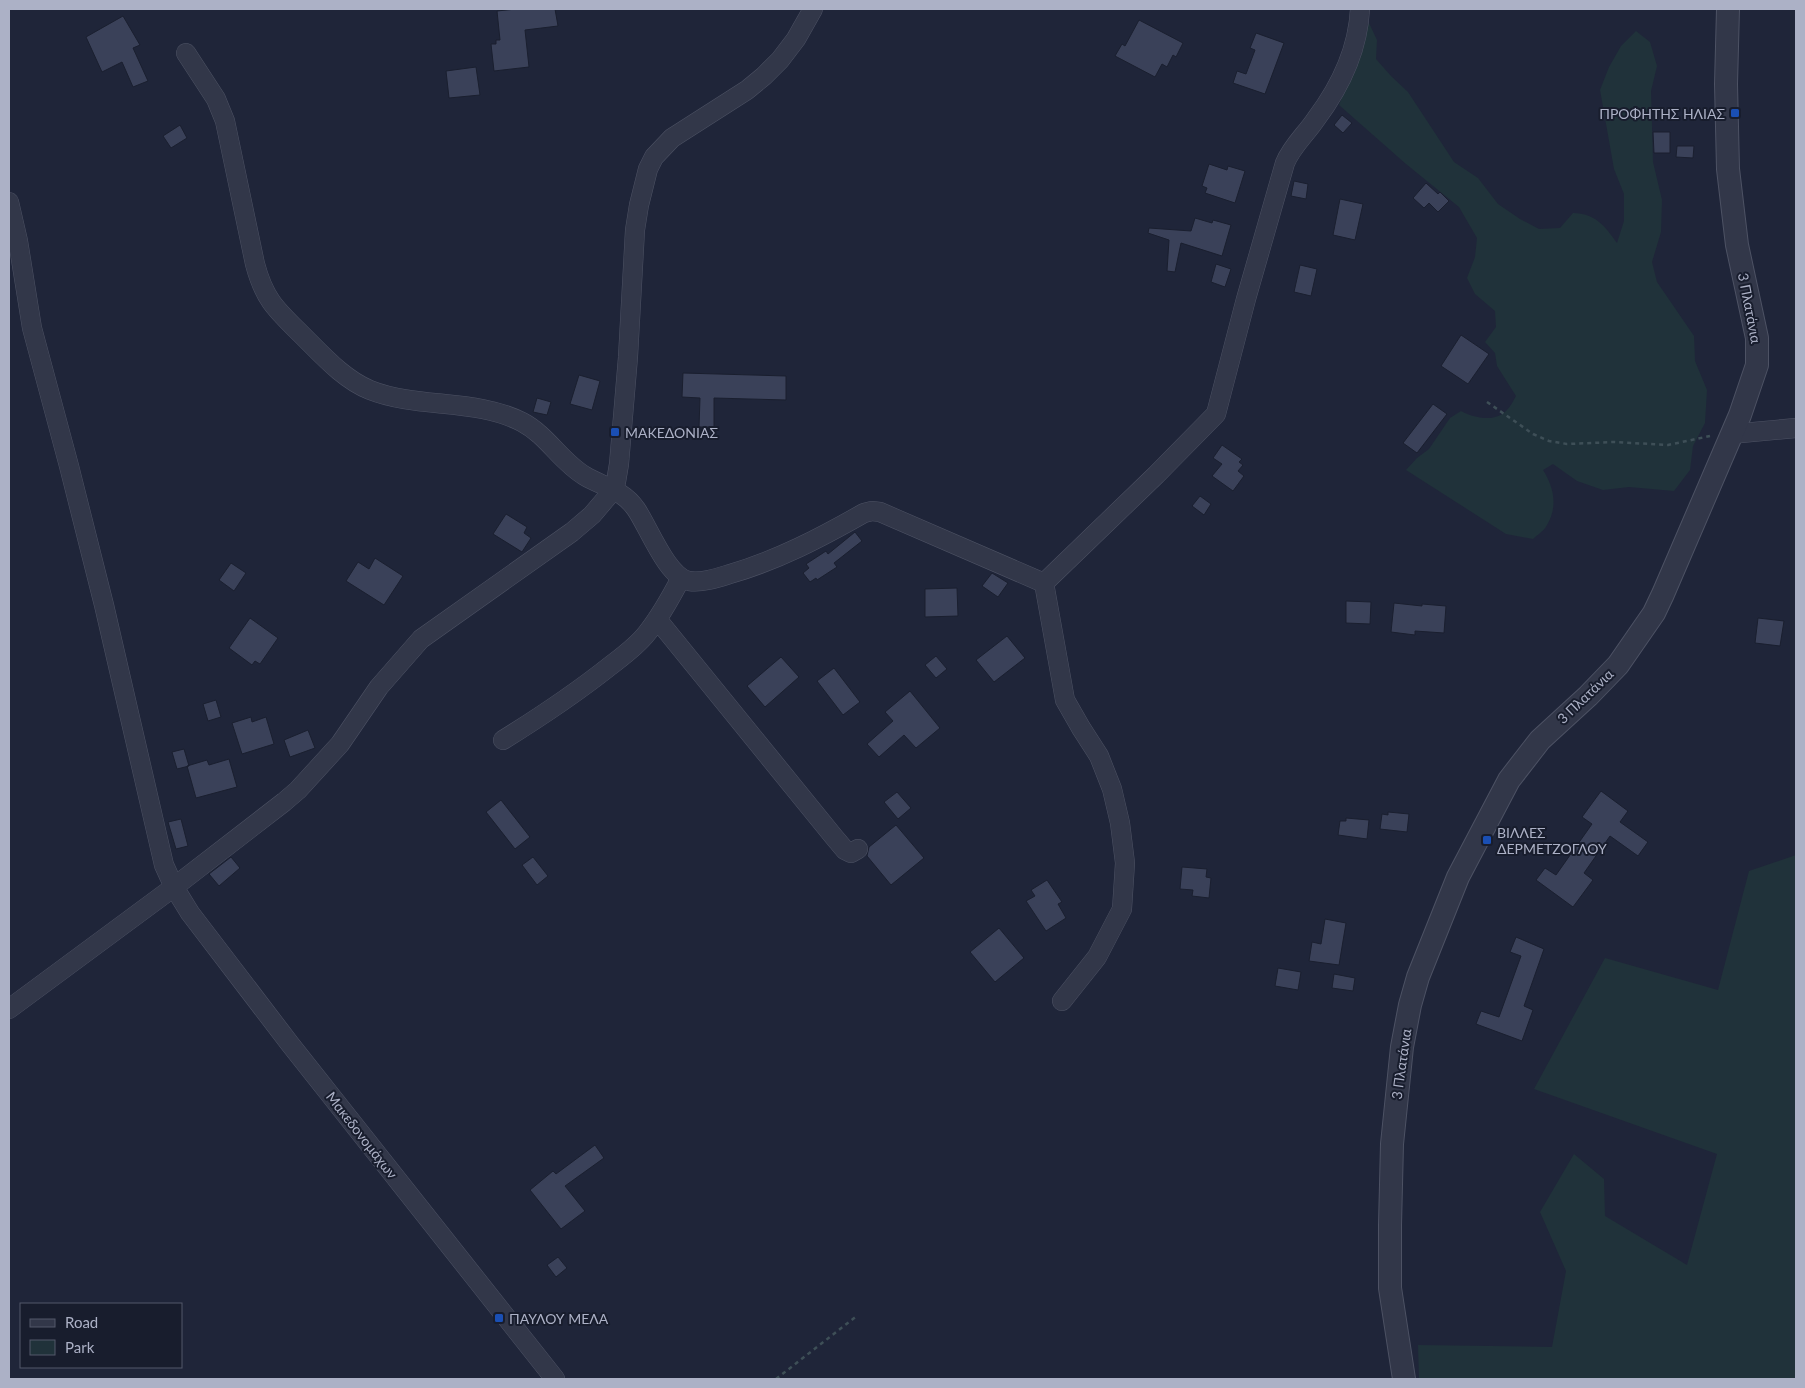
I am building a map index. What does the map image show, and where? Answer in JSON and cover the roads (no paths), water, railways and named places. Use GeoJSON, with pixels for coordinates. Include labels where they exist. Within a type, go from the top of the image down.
{"type":"FeatureCollection","features":[{"type":"Feature","properties":{"kind":"street"},"geometry":{"type":"LineString","coordinates":[[9,1009],[174,887],[298,790],[340,744],[379,686],[421,639],[572,532],[598,510],[613,489],[617,476],[636,230],[639,204],[648,169],[654,157],[672,138],[747,90],[764,76],[791,46],[813,9]]}},
{"type":"Feature","properties":{"kind":"street"},"geometry":{"type":"LineString","coordinates":[[1044,583],[1216,414],[1285,163],[1294,147],[1325,107],[1345,70],[1353,48],[1360,9]]}},
{"type":"Feature","properties":{"kind":"street","name":"3 Πλατάνια"},"geometry":{"type":"LineString","coordinates":[[1404,1379],[1390,1288],[1389,1241],[1392,1144],[1402,1047],[1410,1005],[1425,959],[1458,877],[1509,780],[1540,740],[1588,696],[1618,665],[1654,613],[1664,594],[1731,434],[1750,388],[1757,364],[1758,338],[1737,245],[1728,169],[1726,84],[1728,9]]}},
{"type":"Feature","properties":{"kind":"street"},"geometry":{"type":"LineString","coordinates":[[186,53],[208,85],[221,109],[259,278],[268,298],[282,316],[331,363],[358,384],[368,390],[394,396],[483,410],[511,417],[535,430],[584,476],[613,489],[630,502],[665,559],[681,578],[696,581],[706,580],[770,561],[802,547],[864,513],[872,511],[880,512],[1044,583]]}},
{"type":"Feature","properties":{"kind":"street","name":"Μακεδονομάχων"},"geometry":{"type":"LineString","coordinates":[[9,202],[18,241],[32,328],[102,596],[164,865],[174,887],[190,913],[290,1044],[556,1379]]}},
{"type":"Feature","properties":{"kind":"street"},"geometry":{"type":"LineString","coordinates":[[1731,434],[1796,428]]}},
{"type":"Feature","properties":{"kind":"street"},"geometry":{"type":"LineString","coordinates":[[503,740],[585,686],[638,644],[657,619],[681,578]]}},
{"type":"Feature","properties":{"kind":"street"},"geometry":{"type":"LineString","coordinates":[[1044,583],[1065,700],[1080,728],[1099,756],[1112,788],[1120,823],[1124,862],[1122,909],[1097,957],[1062,1001]]}},
{"type":"Feature","properties":{"kind":"street"},"geometry":{"type":"LineString","coordinates":[[657,619],[834,838],[845,850],[852,853],[858,849]]}},
{"type":"Feature","properties":{"kind":"place","name":"ΠΡΟΦΗΤΗΣ ΗΛΙΑΣ"},"geometry":{"type":"Point","coordinates":[1735,113]}},
{"type":"Feature","properties":{"kind":"place","name":"ΜΑΚΕΔΟΝΙΑΣ"},"geometry":{"type":"Point","coordinates":[615,432]}},
{"type":"Feature","properties":{"kind":"place","name":"ΒΙΛΛΕΣ ΔΕΡΜΕΤΖΟΓΛΟΥ"},"geometry":{"type":"Point","coordinates":[1487,840]}},
{"type":"Feature","properties":{"kind":"place","name":"ΠΑΥΛΟΥ ΜΕΛΑ"},"geometry":{"type":"Point","coordinates":[499,1318]}}]}
